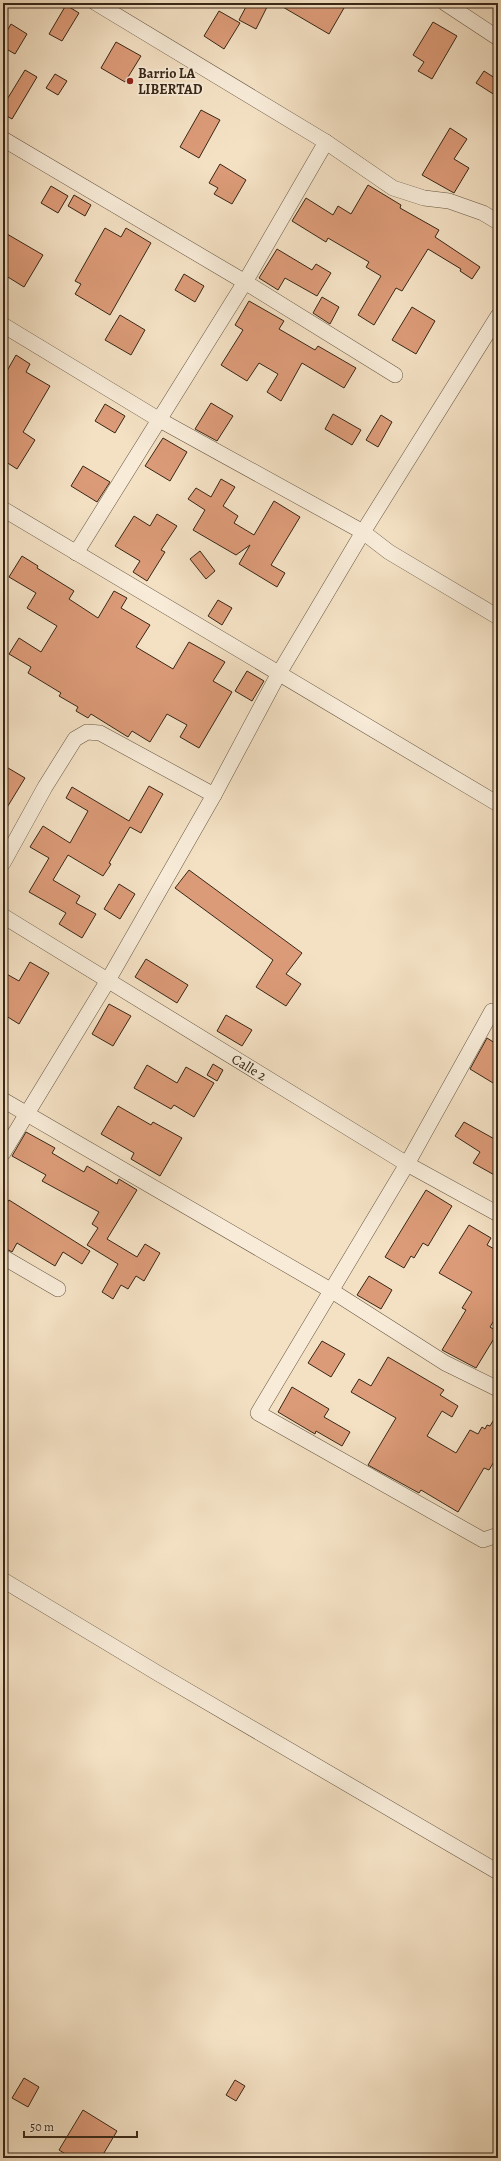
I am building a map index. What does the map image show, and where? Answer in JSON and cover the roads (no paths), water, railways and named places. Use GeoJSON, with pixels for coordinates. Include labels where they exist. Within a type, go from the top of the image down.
{"type":"FeatureCollection","features":[{"type":"Feature","properties":{"kind":"street"},"geometry":{"type":"LineString","coordinates":[[96,3],[326,142],[394,188],[424,198],[449,201],[483,213],[498,222]]}},
{"type":"Feature","properties":{"kind":"street"},"geometry":{"type":"LineString","coordinates":[[445,3],[498,38]]}},
{"type":"Feature","properties":{"kind":"street"},"geometry":{"type":"LineString","coordinates":[[3,139],[245,282],[395,375]]}},
{"type":"Feature","properties":{"kind":"street"},"geometry":{"type":"LineString","coordinates":[[76,553],[158,419],[245,282],[326,142]]}},
{"type":"Feature","properties":{"kind":"street"},"geometry":{"type":"LineString","coordinates":[[3,1153],[107,982],[214,795],[278,675],[363,532],[498,316]]}},
{"type":"Feature","properties":{"kind":"street"},"geometry":{"type":"LineString","coordinates":[[3,325],[158,419],[363,532],[389,552],[498,617]]}},
{"type":"Feature","properties":{"kind":"street"},"geometry":{"type":"LineString","coordinates":[[3,509],[278,675],[498,804]]}},
{"type":"Feature","properties":{"kind":"street"},"geometry":{"type":"LineString","coordinates":[[3,863],[46,787],[76,739],[87,732],[100,732],[214,795]]}},
{"type":"Feature","properties":{"kind":"street","name":"Calle 2"},"geometry":{"type":"LineString","coordinates":[[3,916],[107,982],[407,1164],[498,1214]]}},
{"type":"Feature","properties":{"kind":"street"},"geometry":{"type":"LineString","coordinates":[[492,1011],[407,1164],[258,1413],[483,1540],[498,1535]]}},
{"type":"Feature","properties":{"kind":"street"},"geometry":{"type":"LineString","coordinates":[[3,1100],[26,1115],[332,1291],[444,1363],[498,1389]]}},
{"type":"Feature","properties":{"kind":"street"},"geometry":{"type":"LineString","coordinates":[[3,1257],[58,1289]]}},
{"type":"Feature","properties":{"kind":"street"},"geometry":{"type":"LineString","coordinates":[[3,1580],[159,1674],[498,1872]]}},
{"type":"Feature","properties":{"kind":"place","name":"Barrio LA LIBERTAD"},"geometry":{"type":"Point","coordinates":[130,81]}}]}
